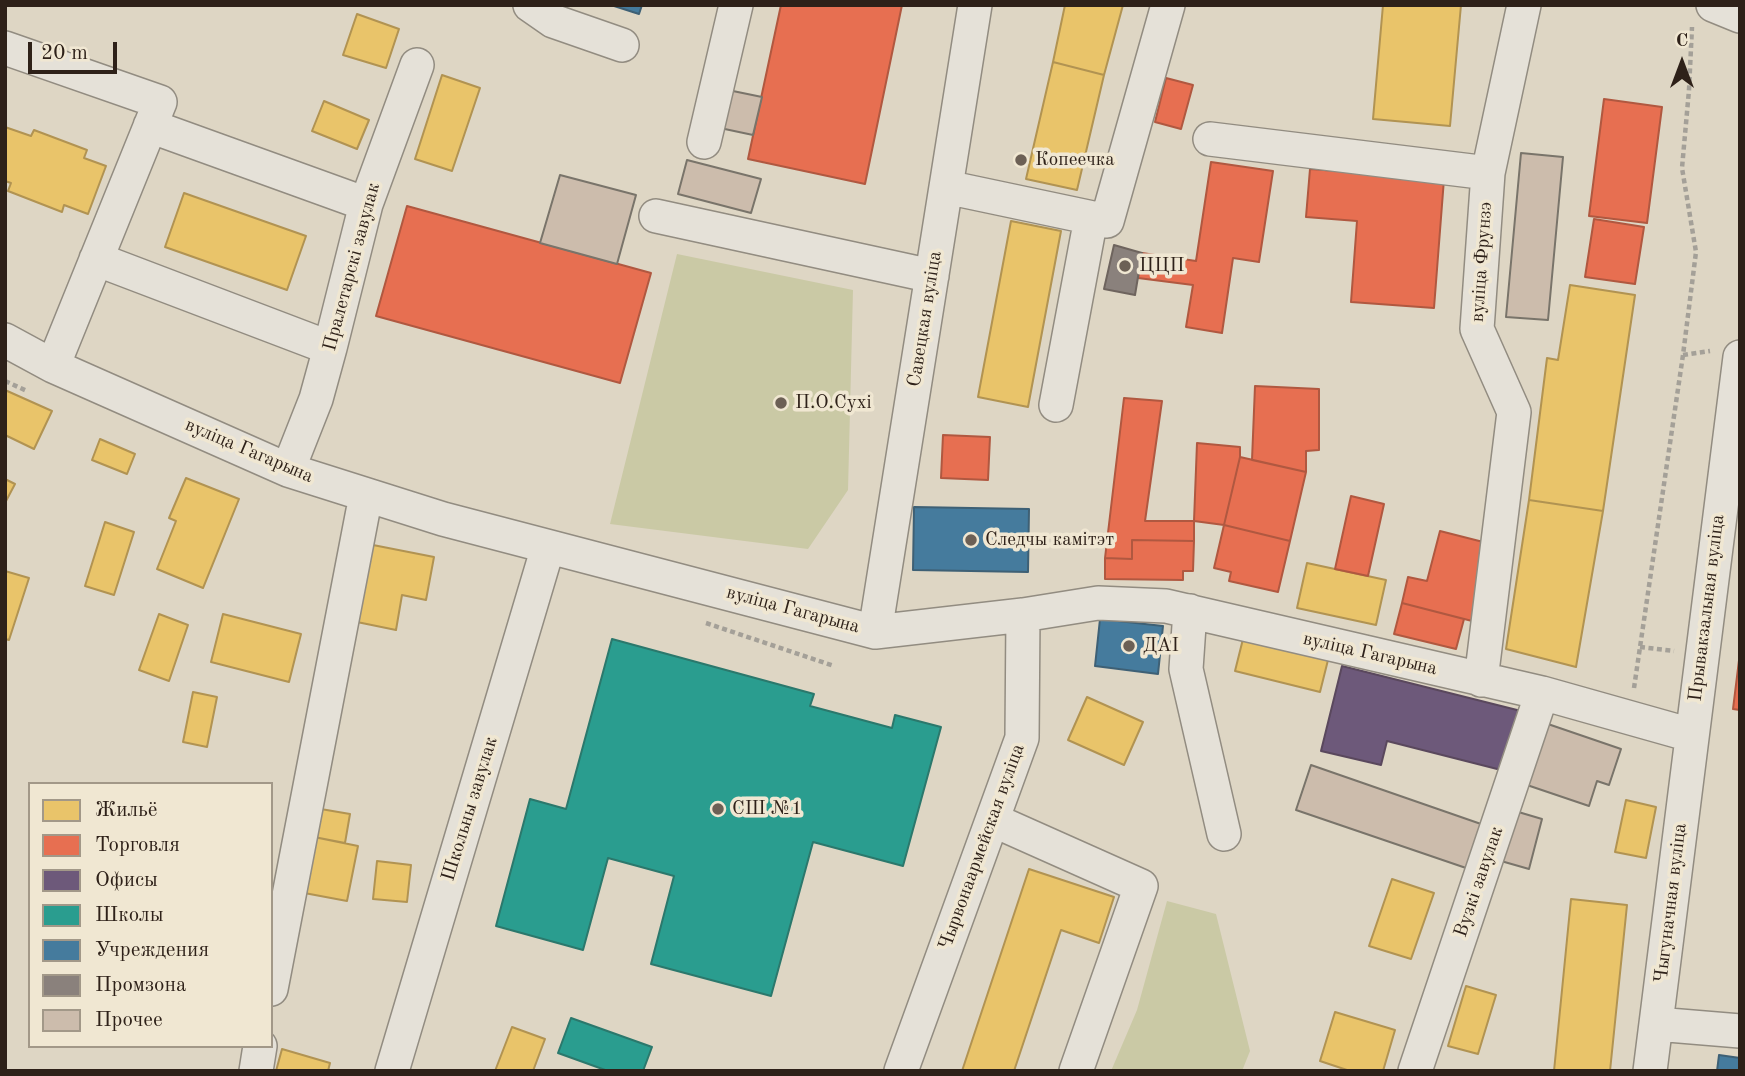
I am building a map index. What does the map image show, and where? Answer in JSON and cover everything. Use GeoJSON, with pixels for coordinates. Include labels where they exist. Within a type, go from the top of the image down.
{"type":"FeatureCollection","features":[{"type":"Feature","properties":{"kind":"street"},"geometry":{"type":"LineString","coordinates":[[530,5],[553,21],[622,45]]}},
{"type":"Feature","properties":{"kind":"street"},"geometry":{"type":"LineString","coordinates":[[704,142],[736,5]]}},
{"type":"Feature","properties":{"kind":"street","name":"Савецкая вуліца"},"geometry":{"type":"LineString","coordinates":[[875,632],[975,5]]}},
{"type":"Feature","properties":{"kind":"street"},"geometry":{"type":"LineString","coordinates":[[946,187],[1107,221],[1168,5]]}},
{"type":"Feature","properties":{"kind":"street","name":"вуліца Фрунзэ"},"geometry":{"type":"LineString","coordinates":[[1481,680],[1514,412],[1476,329],[1488,173],[1524,5]]}},
{"type":"Feature","properties":{"kind":"street"},"geometry":{"type":"LineString","coordinates":[[1703,11],[1740,16]]}},
{"type":"Feature","properties":{"kind":"street"},"geometry":{"type":"LineString","coordinates":[[5,48],[160,102],[53,366]]}},
{"type":"Feature","properties":{"kind":"street","name":"Пралетарскі завулак"},"geometry":{"type":"LineString","coordinates":[[288,470],[316,399],[366,204],[417,65]]}},
{"type":"Feature","properties":{"kind":"street"},"geometry":{"type":"LineString","coordinates":[[150,126],[366,204]]}},
{"type":"Feature","properties":{"kind":"street"},"geometry":{"type":"LineString","coordinates":[[1210,139],[1488,173]]}},
{"type":"Feature","properties":{"kind":"street"},"geometry":{"type":"LineString","coordinates":[[656,216],[932,275]]}},
{"type":"Feature","properties":{"kind":"street"},"geometry":{"type":"LineString","coordinates":[[1056,405],[1091,218]]}},
{"type":"Feature","properties":{"kind":"street"},"geometry":{"type":"LineString","coordinates":[[96,259],[330,348]]}},
{"type":"Feature","properties":{"kind":"street","name":"вуліца Гагарына"},"geometry":{"type":"LineString","coordinates":[[5,340],[53,366],[288,470],[443,519],[875,632],[1023,615],[1098,603],[1166,606],[1542,693],[1691,735]]}},
{"type":"Feature","properties":{"kind":"street","name":"Прывакзальная вуліца"},"geometry":{"type":"LineString","coordinates":[[1691,735],[1740,357]]}},
{"type":"Feature","properties":{"kind":"street"},"geometry":{"type":"LineString","coordinates":[[273,979],[366,495]]}},
{"type":"Feature","properties":{"kind":"street","name":"Школьны завулак"},"geometry":{"type":"LineString","coordinates":[[392,1071],[548,547]]}},
{"type":"Feature","properties":{"kind":"street"},"geometry":{"type":"LineString","coordinates":[[1189,611],[1186,669],[1224,834]]}},
{"type":"Feature","properties":{"kind":"street","name":"Чырвонаармейская вуліца"},"geometry":{"type":"LineString","coordinates":[[901,1071],[1022,738],[1023,615]]}},
{"type":"Feature","properties":{"kind":"street","name":"Вузкі завулак"},"geometry":{"type":"LineString","coordinates":[[1415,1071],[1542,693]]}},
{"type":"Feature","properties":{"kind":"street","name":"Чыгуначная вуліца"},"geometry":{"type":"LineString","coordinates":[[1650,1071],[1691,735]]}},
{"type":"Feature","properties":{"kind":"street"},"geometry":{"type":"LineString","coordinates":[[993,820],[1141,886],[1076,1071]]}},
{"type":"Feature","properties":{"kind":"street"},"geometry":{"type":"LineString","coordinates":[[1656,1024],[1740,1031]]}},
{"type":"Feature","properties":{"kind":"street"},"geometry":{"type":"LineString","coordinates":[[256,1071],[260,1048]]}},
{"type":"Feature","properties":{"kind":"path"},"geometry":{"type":"LineString","coordinates":[[1629,718],[1696,252],[1682,168],[1689,90],[1703,11]]}},
{"type":"Feature","properties":{"kind":"green space"},"geometry":{"type":"Polygon","coordinates":[[[677,254],[853,290],[848,490],[808,549],[610,524],[677,254]]]}},
{"type":"Feature","properties":{"kind":"green space"},"geometry":{"type":"Polygon","coordinates":[[[1167,901],[1216,914],[1250,1051],[1242,1071],[1111,1071],[1137,1010],[1167,901]]]}},
{"type":"Feature","properties":{"kind":"building: Жильё"},"geometry":{"type":"Polygon","coordinates":[[[1065,5],[1123,5],[1104,75],[1053,62],[1065,5]]]}},
{"type":"Feature","properties":{"kind":"building: Жильё"},"geometry":{"type":"Polygon","coordinates":[[[1383,5],[1461,5],[1450,126],[1373,119],[1383,5]]]}},
{"type":"Feature","properties":{"kind":"building: Жильё"},"geometry":{"type":"Polygon","coordinates":[[[357,14],[399,29],[386,68],[343,55],[357,14]]]}},
{"type":"Feature","properties":{"kind":"building: Жильё"},"geometry":{"type":"Polygon","coordinates":[[[1053,62],[1104,75],[1077,190],[1026,179],[1053,62]]]}},
{"type":"Feature","properties":{"kind":"building: Жильё"},"geometry":{"type":"Polygon","coordinates":[[[442,75],[480,88],[452,171],[415,159],[442,75]]]}},
{"type":"Feature","properties":{"kind":"building: Жильё"},"geometry":{"type":"Polygon","coordinates":[[[324,101],[369,120],[357,149],[312,131],[324,101]]]}},
{"type":"Feature","properties":{"kind":"building: Жильё"},"geometry":{"type":"Polygon","coordinates":[[[5,127],[31,136],[34,130],[87,150],[84,158],[106,166],[88,214],[64,205],[62,212],[8,191],[11,183],[5,181],[5,127]]]}},
{"type":"Feature","properties":{"kind":"building: Жильё"},"geometry":{"type":"Polygon","coordinates":[[[184,193],[306,236],[287,290],[165,247],[184,193]]]}},
{"type":"Feature","properties":{"kind":"building: Жильё"},"geometry":{"type":"Polygon","coordinates":[[[1011,221],[1061,231],[1028,407],[978,397],[1011,221]]]}},
{"type":"Feature","properties":{"kind":"building: Жильё"},"geometry":{"type":"Polygon","coordinates":[[[1570,285],[1635,295],[1603,511],[1529,500],[1547,358],[1558,360],[1570,285]]]}},
{"type":"Feature","properties":{"kind":"building: Жильё"},"geometry":{"type":"Polygon","coordinates":[[[5,390],[52,411],[34,449],[5,435],[5,390]]]}},
{"type":"Feature","properties":{"kind":"building: Жильё"},"geometry":{"type":"Polygon","coordinates":[[[100,439],[135,454],[127,474],[92,460],[100,439]]]}},
{"type":"Feature","properties":{"kind":"building: Жильё"},"geometry":{"type":"Polygon","coordinates":[[[186,478],[239,499],[203,588],[157,569],[176,521],[169,518],[186,478]]]}},
{"type":"Feature","properties":{"kind":"building: Жильё"},"geometry":{"type":"Polygon","coordinates":[[[5,479],[15,484],[5,503],[5,479]]]}},
{"type":"Feature","properties":{"kind":"building: Жильё"},"geometry":{"type":"Polygon","coordinates":[[[1529,500],[1603,511],[1576,667],[1506,649],[1529,500]]]}},
{"type":"Feature","properties":{"kind":"building: Жильё"},"geometry":{"type":"Polygon","coordinates":[[[105,522],[134,532],[114,595],[85,586],[105,522]]]}},
{"type":"Feature","properties":{"kind":"building: Жильё"},"geometry":{"type":"Polygon","coordinates":[[[373,545],[434,557],[426,600],[402,595],[396,630],[357,622],[373,545]]]}},
{"type":"Feature","properties":{"kind":"building: Жильё"},"geometry":{"type":"Polygon","coordinates":[[[1307,563],[1386,580],[1376,625],[1297,608],[1307,563]]]}},
{"type":"Feature","properties":{"kind":"building: Жильё"},"geometry":{"type":"Polygon","coordinates":[[[5,571],[29,578],[9,640],[5,639],[5,571]]]}},
{"type":"Feature","properties":{"kind":"building: Жильё"},"geometry":{"type":"Polygon","coordinates":[[[159,614],[188,625],[169,681],[139,670],[159,614]]]}},
{"type":"Feature","properties":{"kind":"building: Жильё"},"geometry":{"type":"Polygon","coordinates":[[[223,614],[301,634],[289,682],[211,662],[223,614]]]}},
{"type":"Feature","properties":{"kind":"building: Жильё"},"geometry":{"type":"Polygon","coordinates":[[[1243,639],[1328,660],[1320,692],[1235,671],[1243,639]]]}},
{"type":"Feature","properties":{"kind":"building: Жильё"},"geometry":{"type":"Polygon","coordinates":[[[193,692],[217,697],[207,747],[183,742],[193,692]]]}},
{"type":"Feature","properties":{"kind":"building: Жильё"},"geometry":{"type":"Polygon","coordinates":[[[1087,697],[1143,722],[1124,765],[1068,740],[1087,697]]]}},
{"type":"Feature","properties":{"kind":"building: Жильё"},"geometry":{"type":"Polygon","coordinates":[[[1626,800],[1656,807],[1646,858],[1615,852],[1626,800]]]}},
{"type":"Feature","properties":{"kind":"building: Жильё"},"geometry":{"type":"Polygon","coordinates":[[[315,808],[350,814],[345,843],[309,836],[315,808]]]}},
{"type":"Feature","properties":{"kind":"building: Жильё"},"geometry":{"type":"Polygon","coordinates":[[[309,836],[358,846],[347,901],[299,892],[309,836]]]}},
{"type":"Feature","properties":{"kind":"building: Жильё"},"geometry":{"type":"Polygon","coordinates":[[[377,861],[411,865],[407,902],[373,899],[377,861]]]}},
{"type":"Feature","properties":{"kind":"building: Жильё"},"geometry":{"type":"Polygon","coordinates":[[[1029,869],[1114,897],[1099,943],[1061,930],[1014,1071],[962,1071],[1029,869]]]}},
{"type":"Feature","properties":{"kind":"building: Жильё"},"geometry":{"type":"Polygon","coordinates":[[[1392,879],[1434,893],[1411,959],[1369,946],[1392,879]]]}},
{"type":"Feature","properties":{"kind":"building: Жильё"},"geometry":{"type":"Polygon","coordinates":[[[1571,899],[1627,905],[1610,1071],[1554,1071],[1571,899]]]}},
{"type":"Feature","properties":{"kind":"building: Жильё"},"geometry":{"type":"Polygon","coordinates":[[[1466,986],[1496,995],[1478,1054],[1448,1046],[1466,986]]]}},
{"type":"Feature","properties":{"kind":"building: Жильё"},"geometry":{"type":"Polygon","coordinates":[[[1335,1012],[1395,1030],[1383,1071],[1350,1071],[1320,1061],[1335,1012]]]}},
{"type":"Feature","properties":{"kind":"building: Жильё"},"geometry":{"type":"Polygon","coordinates":[[[512,1027],[545,1039],[533,1071],[495,1071],[512,1027]]]}},
{"type":"Feature","properties":{"kind":"building: Жильё"},"geometry":{"type":"Polygon","coordinates":[[[282,1049],[330,1063],[328,1071],[276,1071],[282,1049]]]}},
{"type":"Feature","properties":{"kind":"building: Торговля"},"geometry":{"type":"Polygon","coordinates":[[[781,5],[902,5],[865,184],[748,159],[781,5]]]}},
{"type":"Feature","properties":{"kind":"building: Торговля"},"geometry":{"type":"Polygon","coordinates":[[[1166,78],[1193,85],[1181,129],[1155,122],[1166,78]]]}},
{"type":"Feature","properties":{"kind":"building: Торговля"},"geometry":{"type":"Polygon","coordinates":[[[1604,99],[1662,107],[1647,223],[1589,216],[1604,99]]]}},
{"type":"Feature","properties":{"kind":"building: Торговля"},"geometry":{"type":"Polygon","coordinates":[[[1211,162],[1273,171],[1259,262],[1233,258],[1222,333],[1186,327],[1193,285],[1138,278],[1142,253],[1196,261],[1211,162]]]}},
{"type":"Feature","properties":{"kind":"building: Торговля"},"geometry":{"type":"Polygon","coordinates":[[[1310,169],[1444,179],[1434,308],[1351,302],[1357,221],[1306,217],[1310,169]]]}},
{"type":"Feature","properties":{"kind":"building: Торговля"},"geometry":{"type":"Polygon","coordinates":[[[407,206],[651,273],[620,383],[376,316],[407,206]]]}},
{"type":"Feature","properties":{"kind":"building: Торговля"},"geometry":{"type":"Polygon","coordinates":[[[1594,219],[1644,227],[1635,284],[1585,277],[1594,219]]]}},
{"type":"Feature","properties":{"kind":"building: Торговля"},"geometry":{"type":"Polygon","coordinates":[[[1255,386],[1319,389],[1319,450],[1306,451],[1306,472],[1252,460],[1255,386]]]}},
{"type":"Feature","properties":{"kind":"building: Торговля"},"geometry":{"type":"Polygon","coordinates":[[[1124,398],[1162,401],[1145,521],[1194,521],[1194,541],[1132,540],[1132,559],[1105,558],[1124,398]]]}},
{"type":"Feature","properties":{"kind":"building: Торговля"},"geometry":{"type":"Polygon","coordinates":[[[943,435],[990,437],[988,480],[941,478],[943,435]]]}},
{"type":"Feature","properties":{"kind":"building: Торговля"},"geometry":{"type":"Polygon","coordinates":[[[1197,443],[1240,447],[1224,525],[1194,521],[1197,443]]]}},
{"type":"Feature","properties":{"kind":"building: Торговля"},"geometry":{"type":"Polygon","coordinates":[[[1240,457],[1306,472],[1290,541],[1224,525],[1240,457]]]}},
{"type":"Feature","properties":{"kind":"building: Торговля"},"geometry":{"type":"Polygon","coordinates":[[[1351,496],[1384,504],[1368,576],[1335,569],[1351,496]]]}},
{"type":"Feature","properties":{"kind":"building: Торговля"},"geometry":{"type":"Polygon","coordinates":[[[1224,525],[1290,541],[1278,592],[1229,581],[1231,572],[1214,568],[1224,525]]]}},
{"type":"Feature","properties":{"kind":"building: Торговля"},"geometry":{"type":"Polygon","coordinates":[[[1440,531],[1495,545],[1476,622],[1402,603],[1408,577],[1427,581],[1440,531]]]}},
{"type":"Feature","properties":{"kind":"building: Торговля"},"geometry":{"type":"Polygon","coordinates":[[[1132,540],[1194,541],[1193,571],[1183,571],[1183,580],[1105,579],[1105,558],[1132,559],[1132,540]]]}},
{"type":"Feature","properties":{"kind":"building: Торговля"},"geometry":{"type":"Polygon","coordinates":[[[1402,603],[1464,619],[1456,649],[1394,634],[1402,603]]]}},
{"type":"Feature","properties":{"kind":"building: Торговля"},"geometry":{"type":"Polygon","coordinates":[[[1740,652],[1740,710],[1733,709],[1740,652]]]}},
{"type":"Feature","properties":{"kind":"building: Офисы"},"geometry":{"type":"Polygon","coordinates":[[[1342,666],[1525,712],[1509,772],[1387,741],[1381,765],[1321,751],[1342,666]]]}},
{"type":"Feature","properties":{"kind":"building: Школы"},"geometry":{"type":"Polygon","coordinates":[[[612,639],[814,694],[810,706],[892,728],[895,715],[941,727],[903,866],[813,842],[771,996],[651,964],[674,876],[608,858],[583,950],[496,926],[530,799],[566,809],[612,639]]]}},
{"type":"Feature","properties":{"kind":"building: Школы"},"geometry":{"type":"Polygon","coordinates":[[[571,1018],[652,1047],[643,1071],[608,1071],[558,1053],[571,1018]]]}},
{"type":"Feature","properties":{"kind":"building: Учреждения"},"geometry":{"type":"Polygon","coordinates":[[[611,5],[642,5],[639,14],[611,5]]]}},
{"type":"Feature","properties":{"kind":"building: Учреждения","name":"Следчы камітэт"},"geometry":{"type":"Polygon","coordinates":[[[914,507],[1029,509],[1028,572],[913,570],[914,507]]]}},
{"type":"Feature","properties":{"kind":"building: Учреждения","name":"ДАІ"},"geometry":{"type":"Polygon","coordinates":[[[1100,619],[1163,626],[1158,674],[1095,666],[1100,619]]]}},
{"type":"Feature","properties":{"kind":"building: Учреждения"},"geometry":{"type":"Polygon","coordinates":[[[1719,1055],[1740,1058],[1740,1071],[1717,1071],[1719,1055]]]}},
{"type":"Feature","properties":{"kind":"building: Промзона","name":"ЦЦП"},"geometry":{"type":"Polygon","coordinates":[[[1114,245],[1142,253],[1135,295],[1104,289],[1114,245]]]}},
{"type":"Feature","properties":{"kind":"building: Прочее"},"geometry":{"type":"Polygon","coordinates":[[[728,90],[762,97],[753,135],[720,128],[728,90]]]}},
{"type":"Feature","properties":{"kind":"building: Прочее"},"geometry":{"type":"Polygon","coordinates":[[[1521,153],[1563,157],[1548,320],[1506,317],[1521,153]]]}},
{"type":"Feature","properties":{"kind":"building: Прочее"},"geometry":{"type":"Polygon","coordinates":[[[687,160],[761,179],[751,213],[678,194],[687,160]]]}},
{"type":"Feature","properties":{"kind":"building: Прочее"},"geometry":{"type":"Polygon","coordinates":[[[560,175],[636,195],[617,264],[540,243],[560,175]]]}},
{"type":"Feature","properties":{"kind":"building: Прочее"},"geometry":{"type":"Polygon","coordinates":[[[1545,723],[1621,749],[1609,785],[1597,781],[1589,806],[1524,784],[1545,723]]]}},
{"type":"Feature","properties":{"kind":"building: Прочее"},"geometry":{"type":"Polygon","coordinates":[[[1311,765],[1481,824],[1466,868],[1296,810],[1311,765]]]}},
{"type":"Feature","properties":{"kind":"building: Прочее"},"geometry":{"type":"Polygon","coordinates":[[[1515,811],[1542,819],[1529,869],[1501,861],[1515,811]]]}},
{"type":"Feature","properties":{"kind":"place","name":"Копеечка"},"geometry":{"type":"Point","coordinates":[1021,160]}},
{"type":"Feature","properties":{"kind":"place","name":"ЦЦП"},"geometry":{"type":"Point","coordinates":[1125,266]}},
{"type":"Feature","properties":{"kind":"place","name":"П.О.Сухі"},"geometry":{"type":"Point","coordinates":[781,403]}},
{"type":"Feature","properties":{"kind":"place","name":"Следчы камітэт"},"geometry":{"type":"Point","coordinates":[971,540]}},
{"type":"Feature","properties":{"kind":"place","name":"ДАІ"},"geometry":{"type":"Point","coordinates":[1129,646]}},
{"type":"Feature","properties":{"kind":"place","name":"СШ №1"},"geometry":{"type":"Point","coordinates":[718,809]}}]}
